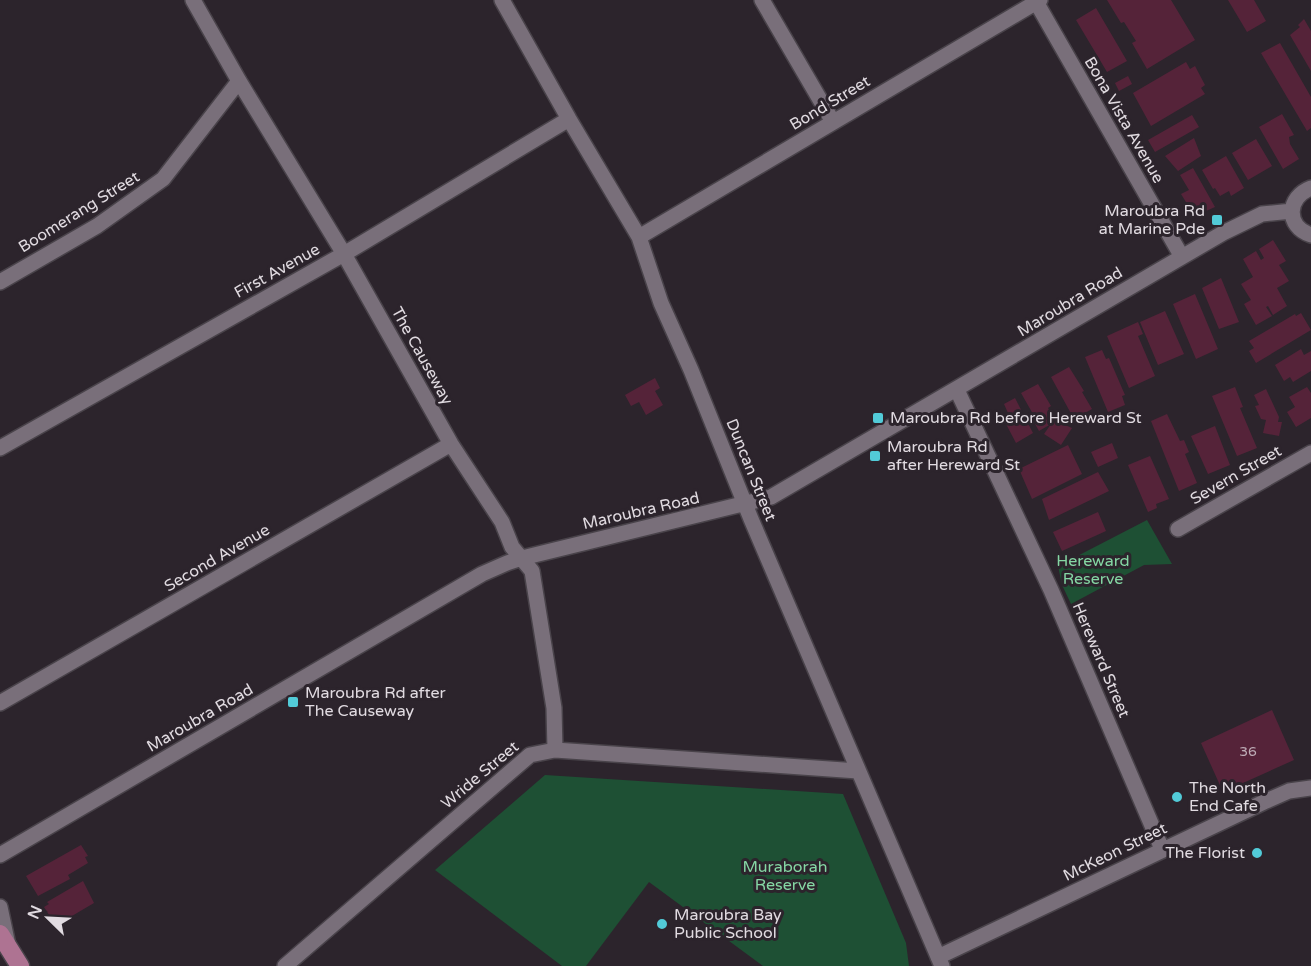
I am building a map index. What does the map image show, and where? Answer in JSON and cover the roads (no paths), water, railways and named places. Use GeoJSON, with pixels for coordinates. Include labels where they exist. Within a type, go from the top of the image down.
{"type":"FeatureCollection","features":[{"type":"Feature","properties":{"kind":"main road"},"geometry":{"type":"LineString","coordinates":[[4,940],[20,966]]}},
{"type":"Feature","properties":{"kind":"street","name":"The Causeway"},"geometry":{"type":"LineString","coordinates":[[193,0],[239,81],[344,254],[451,444],[502,522],[513,547],[532,571],[554,708],[555,750]]}},
{"type":"Feature","properties":{"kind":"street","name":"Duncan Street"},"geometry":{"type":"LineString","coordinates":[[502,0],[639,237],[661,303],[940,961]]}},
{"type":"Feature","properties":{"kind":"street"},"geometry":{"type":"LineString","coordinates":[[762,0],[833,122]]}},
{"type":"Feature","properties":{"kind":"street","name":"Bond Street"},"geometry":{"type":"LineString","coordinates":[[639,237],[1037,1]]}},
{"type":"Feature","properties":{"kind":"street","name":"Bona Vista Avenue"},"geometry":{"type":"LineString","coordinates":[[1037,1],[1182,257]]}},
{"type":"Feature","properties":{"kind":"street","name":"Boomerang Street"},"geometry":{"type":"LineString","coordinates":[[0,282],[97,226],[163,179],[239,81]]}},
{"type":"Feature","properties":{"kind":"street","name":"First Avenue"},"geometry":{"type":"LineString","coordinates":[[0,448],[344,254],[569,119]]}},
{"type":"Feature","properties":{"kind":"street"},"geometry":{"type":"LineString","coordinates":[[1310,239],[1296,225],[1292,211],[1298,196],[1311,188]]}},
{"type":"Feature","properties":{"kind":"street","name":"Maroubra Road"},"geometry":{"type":"LineString","coordinates":[[3,856],[461,586],[522,558],[771,497],[1222,233],[1262,213],[1292,211]]}},
{"type":"Feature","properties":{"kind":"street","name":"Hereward Street"},"geometry":{"type":"LineString","coordinates":[[957,390],[1051,590],[1162,849]]}},
{"type":"Feature","properties":{"kind":"street","name":"Second Avenue"},"geometry":{"type":"LineString","coordinates":[[0,703],[451,444]]}},
{"type":"Feature","properties":{"kind":"street","name":"Severn Street"},"geometry":{"type":"LineString","coordinates":[[1178,529],[1311,453]]}},
{"type":"Feature","properties":{"kind":"street","name":"Wride Street"},"geometry":{"type":"LineString","coordinates":[[285,966],[530,755],[555,750],[858,771]]}},
{"type":"Feature","properties":{"kind":"street","name":"McKeon Street"},"geometry":{"type":"LineString","coordinates":[[940,961],[1162,849],[1289,791],[1311,789]]}},
{"type":"Feature","properties":{"kind":"street"},"geometry":{"type":"LineString","coordinates":[[0,907],[4,940]]}},
{"type":"Feature","properties":{"kind":"place","name":"Maroubra Rd at Marine Pde"},"geometry":{"type":"Point","coordinates":[1217,220]}},
{"type":"Feature","properties":{"kind":"place","name":"Maroubra Rd before Hereward St"},"geometry":{"type":"Point","coordinates":[878,418]}},
{"type":"Feature","properties":{"kind":"place","name":"Maroubra Rd after Hereward St"},"geometry":{"type":"Point","coordinates":[875,456]}},
{"type":"Feature","properties":{"kind":"place","name":"Maroubra Rd after The Causeway"},"geometry":{"type":"Point","coordinates":[293,702]}},
{"type":"Feature","properties":{"kind":"place","name":"The North End Cafe"},"geometry":{"type":"Point","coordinates":[1177,797]}},
{"type":"Feature","properties":{"kind":"place","name":"The Florist"},"geometry":{"type":"Point","coordinates":[1257,853]}},
{"type":"Feature","properties":{"kind":"place","name":"Maroubra Bay Public School"},"geometry":{"type":"Point","coordinates":[662,924]}},
{"type":"Feature","properties":{"kind":"park label","name":"Hereward Reserve"},"geometry":{"type":"Point","coordinates":[1093,570]}},
{"type":"Feature","properties":{"kind":"park label","name":"Muraborah Reserve"},"geometry":{"type":"Point","coordinates":[785,876]}}]}
